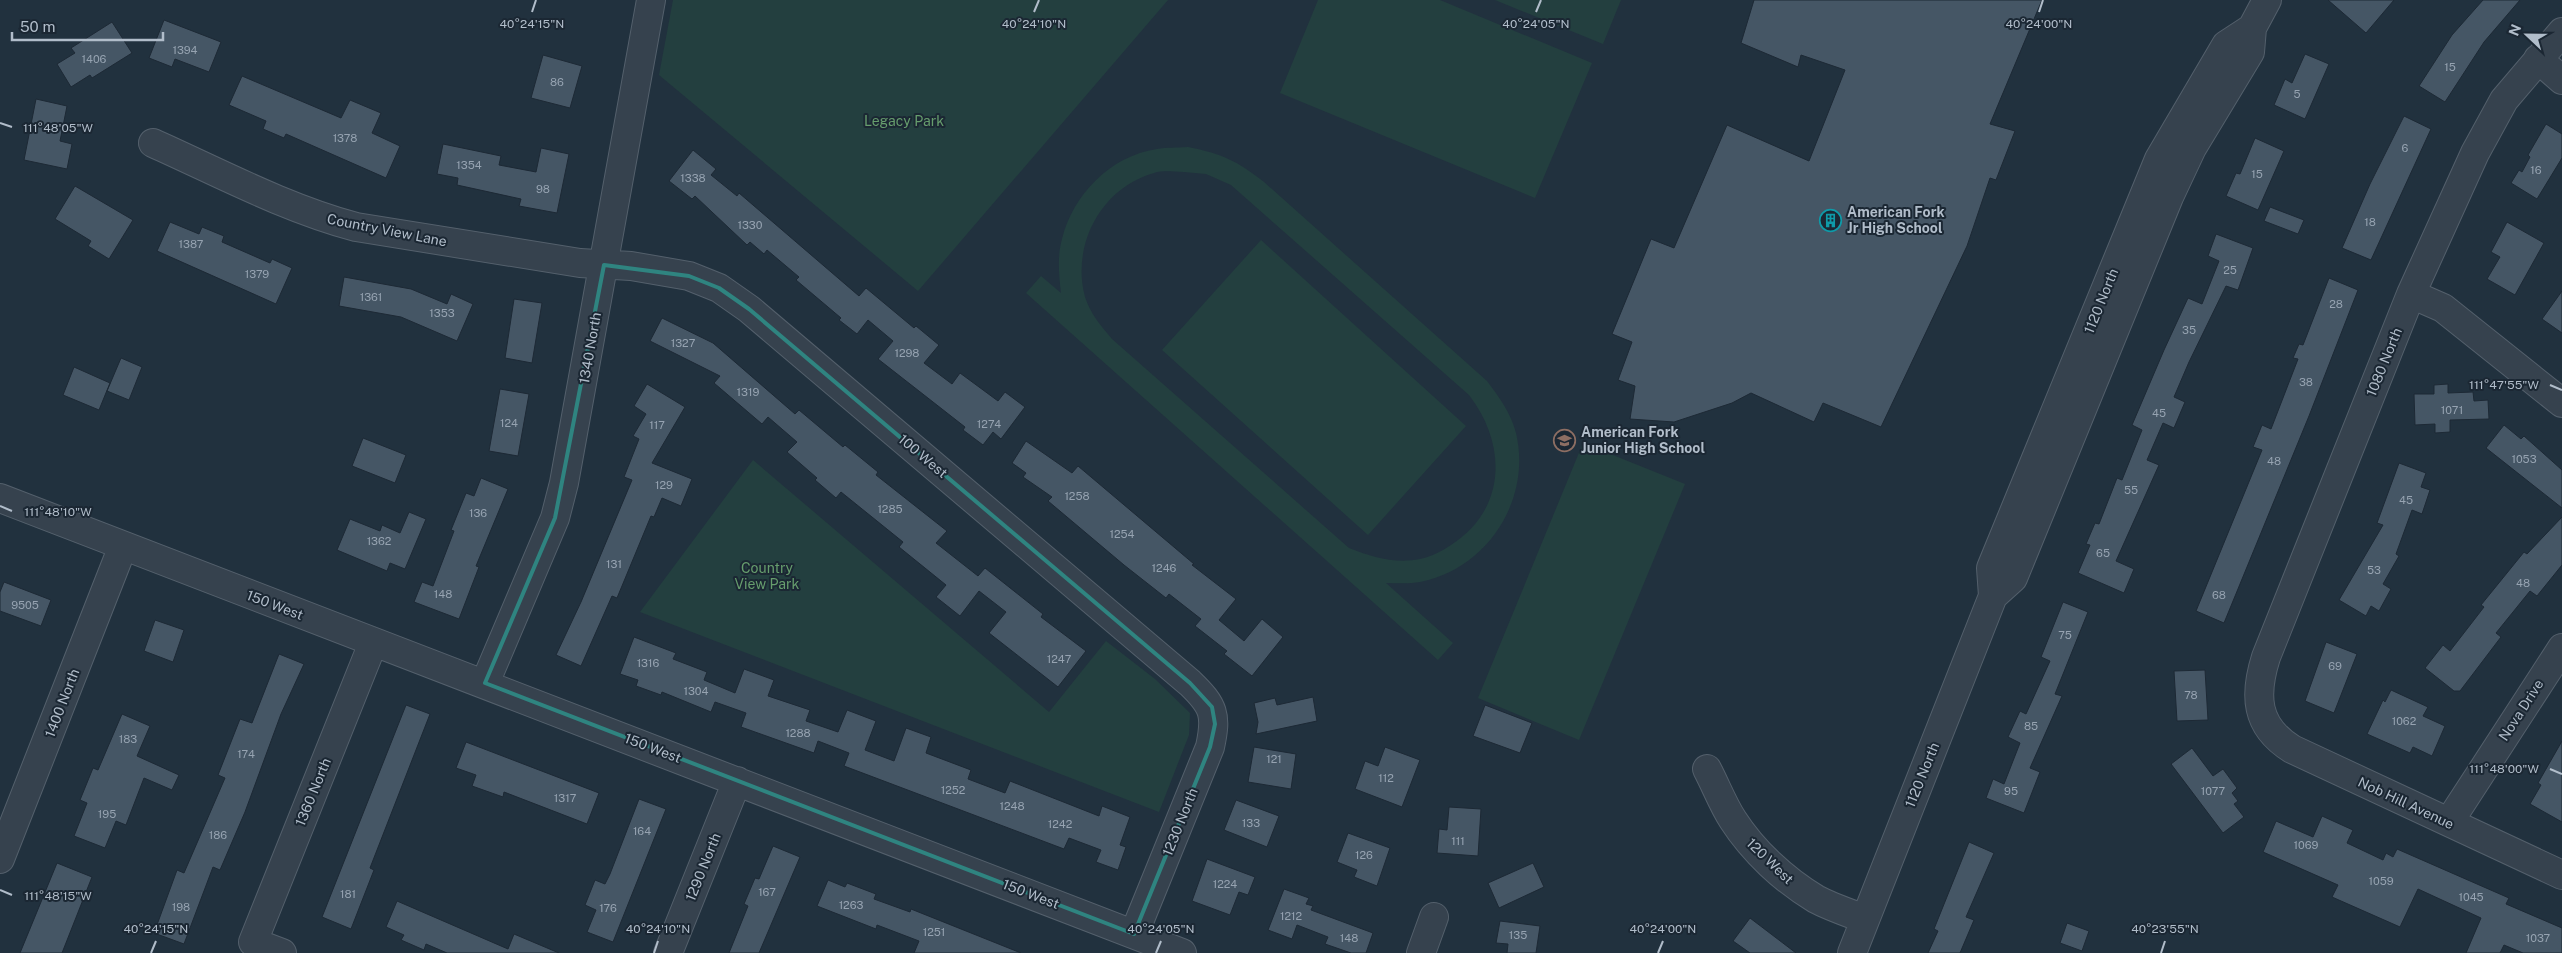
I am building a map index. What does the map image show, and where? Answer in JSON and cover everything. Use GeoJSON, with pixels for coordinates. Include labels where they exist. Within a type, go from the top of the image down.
{"type":"FeatureCollection","features":[{"type":"Feature","properties":{"kind":"street","name":"1340 North"},"geometry":{"type":"LineString","coordinates":[[485,683],[555,518],[574,436],[650,0]]}},
{"type":"Feature","properties":{"kind":"street","name":"1120 North"},"geometry":{"type":"LineString","coordinates":[[1852,953],[1993,596],[1991,568],[2159,159],[2226,45],[2252,28],[2267,0]]}},
{"type":"Feature","properties":{"kind":"street","name":"1080 North"},"geometry":{"type":"LineString","coordinates":[[2263,716],[2258,699],[2258,681],[2266,657],[2411,294],[2487,128],[2504,100],[2562,32]]}},
{"type":"Feature","properties":{"kind":"street"},"geometry":{"type":"LineString","coordinates":[[2538,60],[2562,80]]}},
{"type":"Feature","properties":{"kind":"street","name":"Country View Lane"},"geometry":{"type":"LineString","coordinates":[[153,143],[298,209],[325,219],[366,229],[580,263],[604,265]]}},
{"type":"Feature","properties":{"kind":"street","name":"100 West"},"geometry":{"type":"LineString","coordinates":[[604,265],[689,276],[719,288],[749,309],[1190,683],[1212,707]]}},
{"type":"Feature","properties":{"kind":"street"},"geometry":{"type":"LineString","coordinates":[[2411,294],[2443,308],[2562,403]]}},
{"type":"Feature","properties":{"kind":"street","name":"150 West"},"geometry":{"type":"LineString","coordinates":[[0,498],[373,643],[485,683],[1182,953]]}},
{"type":"Feature","properties":{"kind":"street","name":"1400 North"},"geometry":{"type":"LineString","coordinates":[[0,859],[123,546]]}},
{"type":"Feature","properties":{"kind":"street","name":"1360 North"},"geometry":{"type":"LineString","coordinates":[[282,953],[253,942],[373,643]]}},
{"type":"Feature","properties":{"kind":"street","name":"Nova Drive"},"geometry":{"type":"LineString","coordinates":[[2449,822],[2562,648]]}},
{"type":"Feature","properties":{"kind":"street","name":"1230 North"},"geometry":{"type":"LineString","coordinates":[[1134,934],[1210,747],[1215,724],[1212,707]]}},
{"type":"Feature","properties":{"kind":"street","name":"Nob Hill Avenue"},"geometry":{"type":"LineString","coordinates":[[2263,716],[2270,732],[2292,749],[2562,875]]}},
{"type":"Feature","properties":{"kind":"street","name":"120 West"},"geometry":{"type":"LineString","coordinates":[[1707,769],[1732,819],[1748,841],[1772,866],[1817,900],[1865,919]]}},
{"type":"Feature","properties":{"kind":"street","name":"1290 North"},"geometry":{"type":"LineString","coordinates":[[668,953],[738,781]]}},
{"type":"Feature","properties":{"kind":"street"},"geometry":{"type":"LineString","coordinates":[[1421,953],[1434,917]]}},
{"type":"Feature","properties":{"kind":"highlighted area"},"geometry":{"type":"Polygon","coordinates":[[[604,265],[689,276],[719,288],[749,309],[1190,683],[1212,707],[1215,724],[1210,747],[1134,934],[485,683],[555,518],[604,265]]]}},
{"type":"Feature","properties":{"kind":"green space","name":"Legacy Park"},"geometry":{"type":"Polygon","coordinates":[[[673,0],[1168,0],[918,291],[659,75],[673,0]]]}},
{"type":"Feature","properties":{"kind":"green space"},"geometry":{"type":"Polygon","coordinates":[[[1318,0],[1440,0],[1592,63],[1535,198],[1280,93],[1318,0]]]}},
{"type":"Feature","properties":{"kind":"green space"},"geometry":{"type":"Polygon","coordinates":[[[1495,0],[1621,0],[1603,44],[1495,0]]]}},
{"type":"Feature","properties":{"kind":"green space"},"geometry":{"type":"Polygon","coordinates":[[[1188,147],[1210,152],[1228,159],[1245,168],[1264,182],[1487,381],[1508,412],[1516,433],[1519,458],[1517,483],[1510,506],[1499,528],[1484,547],[1466,563],[1444,575],[1416,583],[1386,583],[1453,643],[1438,660],[1026,293],[1041,276],[1061,293],[1059,259],[1062,239],[1075,207],[1096,180],[1109,169],[1140,153],[1161,148],[1188,147]],[[1169,171],[1154,173],[1135,181],[1119,191],[1105,205],[1094,221],[1082,258],[1085,297],[1096,319],[1112,339],[1349,548],[1375,557],[1402,561],[1428,557],[1451,545],[1469,530],[1483,513],[1491,495],[1495,475],[1495,455],[1490,434],[1481,414],[1469,395],[1231,185],[1206,174],[1169,171]]]}},
{"type":"Feature","properties":{"kind":"green space"},"geometry":{"type":"Polygon","coordinates":[[[1261,240],[1466,426],[1368,535],[1162,350],[1261,240]]]}},
{"type":"Feature","properties":{"kind":"green space"},"geometry":{"type":"Polygon","coordinates":[[[1583,443],[1685,484],[1579,740],[1478,698],[1583,443]]]}},
{"type":"Feature","properties":{"kind":"green space","name":"Country View Park"},"geometry":{"type":"Polygon","coordinates":[[[753,460],[1049,712],[1106,641],[1155,679],[1190,713],[1189,735],[1159,812],[640,612],[753,460]]]}},
{"type":"Feature","properties":{"kind":"building","name":"American Fork Jr High School"},"geometry":{"type":"Polygon","coordinates":[[[1754,0],[2042,0],[1990,124],[2015,131],[1996,180],[1990,178],[1967,246],[1881,427],[1823,403],[1814,422],[1751,393],[1732,403],[1674,422],[1630,419],[1635,386],[1618,380],[1632,342],[1612,334],[1651,239],[1674,248],[1727,125],[1809,161],[1845,70],[1801,55],[1798,67],[1741,43],[1754,0]]]}},
{"type":"Feature","properties":{"kind":"building"},"geometry":{"type":"Polygon","coordinates":[[[2328,0],[2394,0],[2366,33],[2328,0]]]}},
{"type":"Feature","properties":{"kind":"building"},"geometry":{"type":"Polygon","coordinates":[[[2483,0],[2520,0],[2484,42],[2445,102],[2419,86],[2452,35],[2483,0]]]}},
{"type":"Feature","properties":{"kind":"building"},"geometry":{"type":"Polygon","coordinates":[[[164,20],[221,42],[209,72],[175,59],[172,67],[149,58],[164,20]]]}},
{"type":"Feature","properties":{"kind":"building"},"geometry":{"type":"Polygon","coordinates":[[[112,22],[132,53],[92,78],[90,75],[71,87],[57,64],[75,53],[71,48],[112,22]]]}},
{"type":"Feature","properties":{"kind":"building"},"geometry":{"type":"Polygon","coordinates":[[[2305,54],[2329,64],[2305,119],[2274,105],[2285,79],[2292,83],[2305,54]]]}},
{"type":"Feature","properties":{"kind":"building"},"geometry":{"type":"Polygon","coordinates":[[[543,55],[582,66],[570,108],[531,98],[543,55]]]}},
{"type":"Feature","properties":{"kind":"building"},"geometry":{"type":"Polygon","coordinates":[[[242,76],[341,118],[350,100],[381,113],[372,133],[400,146],[386,178],[286,134],[284,138],[263,129],[266,121],[229,105],[242,76]]]}},
{"type":"Feature","properties":{"kind":"building"},"geometry":{"type":"Polygon","coordinates":[[[36,99],[67,106],[60,141],[72,144],[67,169],[24,160],[36,99]]]}},
{"type":"Feature","properties":{"kind":"building"},"geometry":{"type":"Polygon","coordinates":[[[2404,116],[2431,129],[2371,260],[2342,248],[2370,184],[2404,116]]]}},
{"type":"Feature","properties":{"kind":"building"},"geometry":{"type":"Polygon","coordinates":[[[2546,124],[2562,134],[2562,158],[2537,199],[2511,183],[2519,170],[2522,172],[2530,157],[2528,155],[2546,124]]]}},
{"type":"Feature","properties":{"kind":"building"},"geometry":{"type":"Polygon","coordinates":[[[2255,138],[2284,151],[2258,210],[2226,196],[2236,173],[2240,174],[2255,138]]]}},
{"type":"Feature","properties":{"kind":"building"},"geometry":{"type":"Polygon","coordinates":[[[443,144],[501,156],[499,165],[536,172],[541,148],[569,154],[557,213],[519,206],[521,199],[457,185],[458,178],[437,174],[443,144]]]}},
{"type":"Feature","properties":{"kind":"building"},"geometry":{"type":"Polygon","coordinates":[[[693,150],[716,169],[711,175],[737,196],[739,193],[859,296],[866,288],[914,328],[916,326],[939,345],[924,363],[952,384],[960,373],[998,401],[1005,392],[1025,407],[1001,439],[993,432],[983,445],[963,430],[965,427],[878,359],[893,341],[868,320],[857,334],[796,280],[799,277],[767,250],[764,254],[750,242],[747,245],[695,196],[692,199],[669,181],[693,150]]]}},
{"type":"Feature","properties":{"kind":"building"},"geometry":{"type":"Polygon","coordinates":[[[75,186],[133,220],[109,259],[88,246],[91,241],[55,219],[75,186]]]}},
{"type":"Feature","properties":{"kind":"building"},"geometry":{"type":"Polygon","coordinates":[[[2270,207],[2304,220],[2298,234],[2264,221],[2270,207]]]}},
{"type":"Feature","properties":{"kind":"building"},"geometry":{"type":"Polygon","coordinates":[[[170,222],[199,234],[202,227],[224,236],[222,242],[270,263],[272,259],[292,268],[276,304],[157,251],[170,222]]]}},
{"type":"Feature","properties":{"kind":"building"},"geometry":{"type":"Polygon","coordinates":[[[2507,222],[2544,243],[2515,295],[2487,279],[2500,257],[2491,252],[2507,222]]]}},
{"type":"Feature","properties":{"kind":"building"},"geometry":{"type":"Polygon","coordinates":[[[2216,234],[2253,248],[2238,290],[2226,286],[2189,362],[2174,397],[2185,402],[2174,428],[2163,423],[2147,460],[2159,465],[2116,561],[2134,569],[2124,593],[2078,573],[2090,545],[2086,544],[2095,523],[2099,524],[2117,478],[2122,480],[2142,430],[2132,425],[2164,350],[2188,298],[2202,304],[2219,261],[2208,256],[2216,234]]]}},
{"type":"Feature","properties":{"kind":"building"},"geometry":{"type":"Polygon","coordinates":[[[344,277],[411,289],[447,304],[451,294],[473,304],[457,341],[401,317],[339,306],[344,277]]]}},
{"type":"Feature","properties":{"kind":"building"},"geometry":{"type":"Polygon","coordinates":[[[2329,278],[2358,290],[2309,416],[2224,623],[2196,611],[2262,450],[2253,447],[2262,425],[2271,429],[2298,359],[2293,358],[2299,344],[2303,345],[2329,278]]]}},
{"type":"Feature","properties":{"kind":"building"},"geometry":{"type":"Polygon","coordinates":[[[2562,291],[2562,333],[2542,319],[2562,291]]]}},
{"type":"Feature","properties":{"kind":"building"},"geometry":{"type":"Polygon","coordinates":[[[514,299],[542,303],[532,363],[505,358],[514,299]]]}},
{"type":"Feature","properties":{"kind":"building"},"geometry":{"type":"Polygon","coordinates":[[[662,318],[713,343],[795,414],[799,410],[843,447],[845,445],[878,472],[876,475],[947,531],[936,543],[978,576],[985,568],[1043,614],[1041,617],[1086,651],[1058,687],[989,633],[1006,612],[979,591],[960,616],[936,597],[946,585],[899,547],[903,542],[841,492],[836,498],[815,480],[817,478],[787,452],[797,442],[768,417],[762,424],[714,383],[720,376],[650,341],[662,318]]]}},
{"type":"Feature","properties":{"kind":"building"},"geometry":{"type":"Polygon","coordinates":[[[121,358],[142,367],[129,400],[107,391],[121,358]]]}},
{"type":"Feature","properties":{"kind":"building"},"geometry":{"type":"Polygon","coordinates":[[[74,367],[110,383],[99,410],[63,395],[74,367]]]}},
{"type":"Feature","properties":{"kind":"building"},"geometry":{"type":"Polygon","coordinates":[[[647,384],[685,407],[652,463],[692,479],[681,506],[662,498],[654,517],[651,516],[617,598],[612,596],[581,666],[556,655],[581,602],[632,480],[624,477],[639,439],[633,436],[646,414],[634,406],[647,384]]]}},
{"type":"Feature","properties":{"kind":"building"},"geometry":{"type":"Polygon","coordinates":[[[2448,384],[2448,393],[2473,392],[2474,401],[2488,400],[2489,419],[2450,420],[2450,432],[2435,433],[2435,424],[2415,425],[2414,394],[2434,394],[2434,385],[2448,384]]]}},
{"type":"Feature","properties":{"kind":"building"},"geometry":{"type":"Polygon","coordinates":[[[500,389],[529,394],[518,456],[489,451],[500,389]]]}},
{"type":"Feature","properties":{"kind":"building"},"geometry":{"type":"Polygon","coordinates":[[[2504,425],[2521,439],[2524,436],[2562,470],[2562,508],[2486,448],[2504,425]]]}},
{"type":"Feature","properties":{"kind":"building"},"geometry":{"type":"Polygon","coordinates":[[[363,438],[406,455],[395,483],[352,466],[363,438]]]}},
{"type":"Feature","properties":{"kind":"building"},"geometry":{"type":"Polygon","coordinates":[[[1026,441],[1072,473],[1078,466],[1194,564],[1192,565],[1236,599],[1219,620],[1244,641],[1262,619],[1283,637],[1252,676],[1224,654],[1227,651],[1195,626],[1201,619],[1169,594],[1166,598],[1124,565],[1048,501],[1052,497],[1023,477],[1026,473],[1012,463],[1026,441]]]}},
{"type":"Feature","properties":{"kind":"building"},"geometry":{"type":"Polygon","coordinates":[[[2399,463],[2426,473],[2421,487],[2430,490],[2422,514],[2412,510],[2396,554],[2399,556],[2383,584],[2391,589],[2379,611],[2371,606],[2366,616],[2339,600],[2383,525],[2377,523],[2399,463]]]}},
{"type":"Feature","properties":{"kind":"building"},"geometry":{"type":"Polygon","coordinates":[[[481,478],[508,489],[476,566],[479,567],[459,619],[414,602],[422,582],[433,586],[454,531],[451,530],[466,493],[474,496],[481,478]]]}},
{"type":"Feature","properties":{"kind":"building"},"geometry":{"type":"Polygon","coordinates":[[[409,512],[426,519],[405,569],[390,563],[387,571],[337,550],[350,519],[380,531],[382,525],[400,533],[409,512]]]}},
{"type":"Feature","properties":{"kind":"building"},"geometry":{"type":"Polygon","coordinates":[[[2562,517],[2562,565],[2537,596],[2530,591],[2496,633],[2501,637],[2460,691],[2454,691],[2425,668],[2443,645],[2450,651],[2484,607],[2481,605],[2524,552],[2527,554],[2562,517]]]}},
{"type":"Feature","properties":{"kind":"building"},"geometry":{"type":"Polygon","coordinates":[[[4,582],[51,600],[41,626],[0,611],[0,592],[4,582]]]}},
{"type":"Feature","properties":{"kind":"building"},"geometry":{"type":"Polygon","coordinates":[[[2063,602],[2088,612],[2055,694],[2062,696],[2030,768],[2040,772],[2024,813],[1986,798],[1993,779],[2004,784],[2020,743],[2008,737],[2020,711],[2026,714],[2050,661],[2041,657],[2063,602]]]}},
{"type":"Feature","properties":{"kind":"building"},"geometry":{"type":"Polygon","coordinates":[[[155,620],[184,630],[173,662],[144,651],[155,620]]]}},
{"type":"Feature","properties":{"kind":"building"},"geometry":{"type":"Polygon","coordinates":[[[634,637],[676,653],[673,659],[707,672],[704,680],[735,693],[744,669],[774,680],[768,696],[810,710],[806,721],[838,732],[847,710],[876,721],[865,750],[894,761],[906,728],[931,737],[926,753],[971,770],[968,779],[1005,793],[1010,781],[1099,816],[1102,806],[1130,817],[1120,845],[1126,847],[1118,870],[1096,862],[1101,850],[1069,838],[1064,849],[844,766],[849,753],[818,741],[814,753],[741,727],[746,713],[715,702],[711,712],[662,692],[661,695],[636,686],[638,680],[620,674],[634,637]]]}},
{"type":"Feature","properties":{"kind":"building"},"geometry":{"type":"Polygon","coordinates":[[[2326,642],[2357,654],[2334,713],[2305,701],[2326,642]]]}},
{"type":"Feature","properties":{"kind":"building"},"geometry":{"type":"Polygon","coordinates":[[[279,654],[304,664],[281,714],[245,812],[220,870],[213,867],[184,944],[154,933],[177,870],[184,873],[225,778],[218,775],[240,719],[252,723],[279,654]]]}},
{"type":"Feature","properties":{"kind":"building"},"geometry":{"type":"Polygon","coordinates":[[[2205,670],[2208,720],[2177,721],[2174,671],[2205,670]]]}},
{"type":"Feature","properties":{"kind":"building"},"geometry":{"type":"Polygon","coordinates":[[[2391,690],[2428,707],[2423,716],[2445,726],[2432,756],[2413,747],[2410,753],[2367,734],[2383,700],[2385,702],[2391,690]]]}},
{"type":"Feature","properties":{"kind":"building"},"geometry":{"type":"Polygon","coordinates":[[[1313,697],[1317,721],[1256,734],[1258,722],[1254,703],[1275,698],[1277,705],[1313,697]]]}},
{"type":"Feature","properties":{"kind":"building"},"geometry":{"type":"Polygon","coordinates":[[[406,705],[430,714],[370,868],[374,870],[351,929],[322,917],[406,705]]]}},
{"type":"Feature","properties":{"kind":"building"},"geometry":{"type":"Polygon","coordinates":[[[1485,705],[1532,723],[1520,753],[1473,736],[1485,705]]]}},
{"type":"Feature","properties":{"kind":"building"},"geometry":{"type":"Polygon","coordinates":[[[122,714],[150,726],[137,756],[179,775],[172,790],[144,778],[126,825],[116,821],[105,848],[74,836],[87,803],[80,800],[93,768],[98,770],[122,714]]]}},
{"type":"Feature","properties":{"kind":"building"},"geometry":{"type":"Polygon","coordinates":[[[2562,741],[2562,822],[2530,804],[2541,785],[2538,783],[2562,741]]]}},
{"type":"Feature","properties":{"kind":"building"},"geometry":{"type":"Polygon","coordinates":[[[466,742],[599,793],[587,824],[504,792],[503,797],[472,786],[476,775],[456,768],[466,742]]]}},
{"type":"Feature","properties":{"kind":"building"},"geometry":{"type":"Polygon","coordinates":[[[1254,747],[1296,754],[1291,789],[1248,782],[1254,747]]]}},
{"type":"Feature","properties":{"kind":"building"},"geometry":{"type":"Polygon","coordinates":[[[1385,747],[1420,760],[1402,807],[1355,789],[1365,761],[1378,766],[1385,747]]]}},
{"type":"Feature","properties":{"kind":"building"},"geometry":{"type":"Polygon","coordinates":[[[2192,748],[2213,776],[2223,769],[2237,788],[2232,793],[2238,801],[2234,804],[2244,817],[2223,833],[2171,764],[2192,748]]]}},
{"type":"Feature","properties":{"kind":"building"},"geometry":{"type":"Polygon","coordinates":[[[639,799],[666,809],[613,942],[587,932],[596,910],[585,905],[595,880],[605,884],[639,799]]]}},
{"type":"Feature","properties":{"kind":"building"},"geometry":{"type":"Polygon","coordinates":[[[1236,800],[1279,816],[1267,847],[1224,830],[1236,800]]]}},
{"type":"Feature","properties":{"kind":"building"},"geometry":{"type":"Polygon","coordinates":[[[1449,807],[1481,809],[1478,856],[1437,853],[1439,829],[1447,830],[1449,807]]]}},
{"type":"Feature","properties":{"kind":"building"},"geometry":{"type":"Polygon","coordinates":[[[2322,816],[2353,830],[2347,843],[2383,860],[2386,853],[2393,857],[2397,849],[2509,898],[2506,904],[2562,928],[2562,953],[2523,953],[2504,945],[2500,953],[2466,953],[2481,918],[2418,889],[2400,927],[2332,897],[2338,885],[2263,852],[2276,821],[2313,837],[2322,816]]]}},
{"type":"Feature","properties":{"kind":"building"},"geometry":{"type":"Polygon","coordinates":[[[1348,833],[1390,848],[1377,886],[1354,877],[1357,870],[1337,862],[1348,833]]]}},
{"type":"Feature","properties":{"kind":"building"},"geometry":{"type":"Polygon","coordinates":[[[1969,842],[1994,853],[1966,917],[1974,920],[1960,953],[1928,953],[1938,931],[1934,929],[1969,842]]]}},
{"type":"Feature","properties":{"kind":"building"},"geometry":{"type":"Polygon","coordinates":[[[773,846],[800,857],[759,953],[729,953],[748,906],[744,904],[755,878],[759,879],[773,846]]]}},
{"type":"Feature","properties":{"kind":"building"},"geometry":{"type":"Polygon","coordinates":[[[1207,859],[1255,877],[1248,895],[1239,892],[1230,915],[1192,901],[1207,859]]]}},
{"type":"Feature","properties":{"kind":"building"},"geometry":{"type":"Polygon","coordinates":[[[57,863],[92,877],[62,953],[20,953],[57,863]]]}},
{"type":"Feature","properties":{"kind":"building"},"geometry":{"type":"Polygon","coordinates":[[[1533,863],[1544,887],[1499,908],[1488,883],[1533,863]]]}},
{"type":"Feature","properties":{"kind":"building"},"geometry":{"type":"Polygon","coordinates":[[[828,880],[845,887],[847,883],[876,894],[874,899],[910,912],[911,909],[1021,953],[914,953],[919,941],[877,925],[876,929],[817,906],[828,880]]]}},
{"type":"Feature","properties":{"kind":"building"},"geometry":{"type":"Polygon","coordinates":[[[1284,889],[1309,898],[1306,904],[1313,906],[1311,910],[1373,933],[1366,953],[1351,953],[1325,944],[1328,937],[1297,925],[1292,939],[1268,930],[1284,889]]]}},
{"type":"Feature","properties":{"kind":"building"},"geometry":{"type":"Polygon","coordinates":[[[397,901],[508,949],[514,934],[559,953],[447,953],[426,944],[424,950],[401,940],[404,935],[386,927],[397,901]]]}},
{"type":"Feature","properties":{"kind":"building"},"geometry":{"type":"Polygon","coordinates":[[[1750,918],[1796,953],[1750,953],[1733,941],[1750,918]]]}},
{"type":"Feature","properties":{"kind":"building"},"geometry":{"type":"Polygon","coordinates":[[[1500,921],[1540,926],[1536,953],[1507,953],[1508,944],[1496,943],[1500,921]]]}},
{"type":"Feature","properties":{"kind":"building"},"geometry":{"type":"Polygon","coordinates":[[[2067,923],[2089,931],[2082,951],[2060,943],[2067,923]]]}},
{"type":"Feature","properties":{"kind":"place","name":"American Fork Jr High School"},"geometry":{"type":"Point","coordinates":[1831,220]}},
{"type":"Feature","properties":{"kind":"place","name":"American Fork Junior High School"},"geometry":{"type":"Point","coordinates":[1565,440]}}]}
